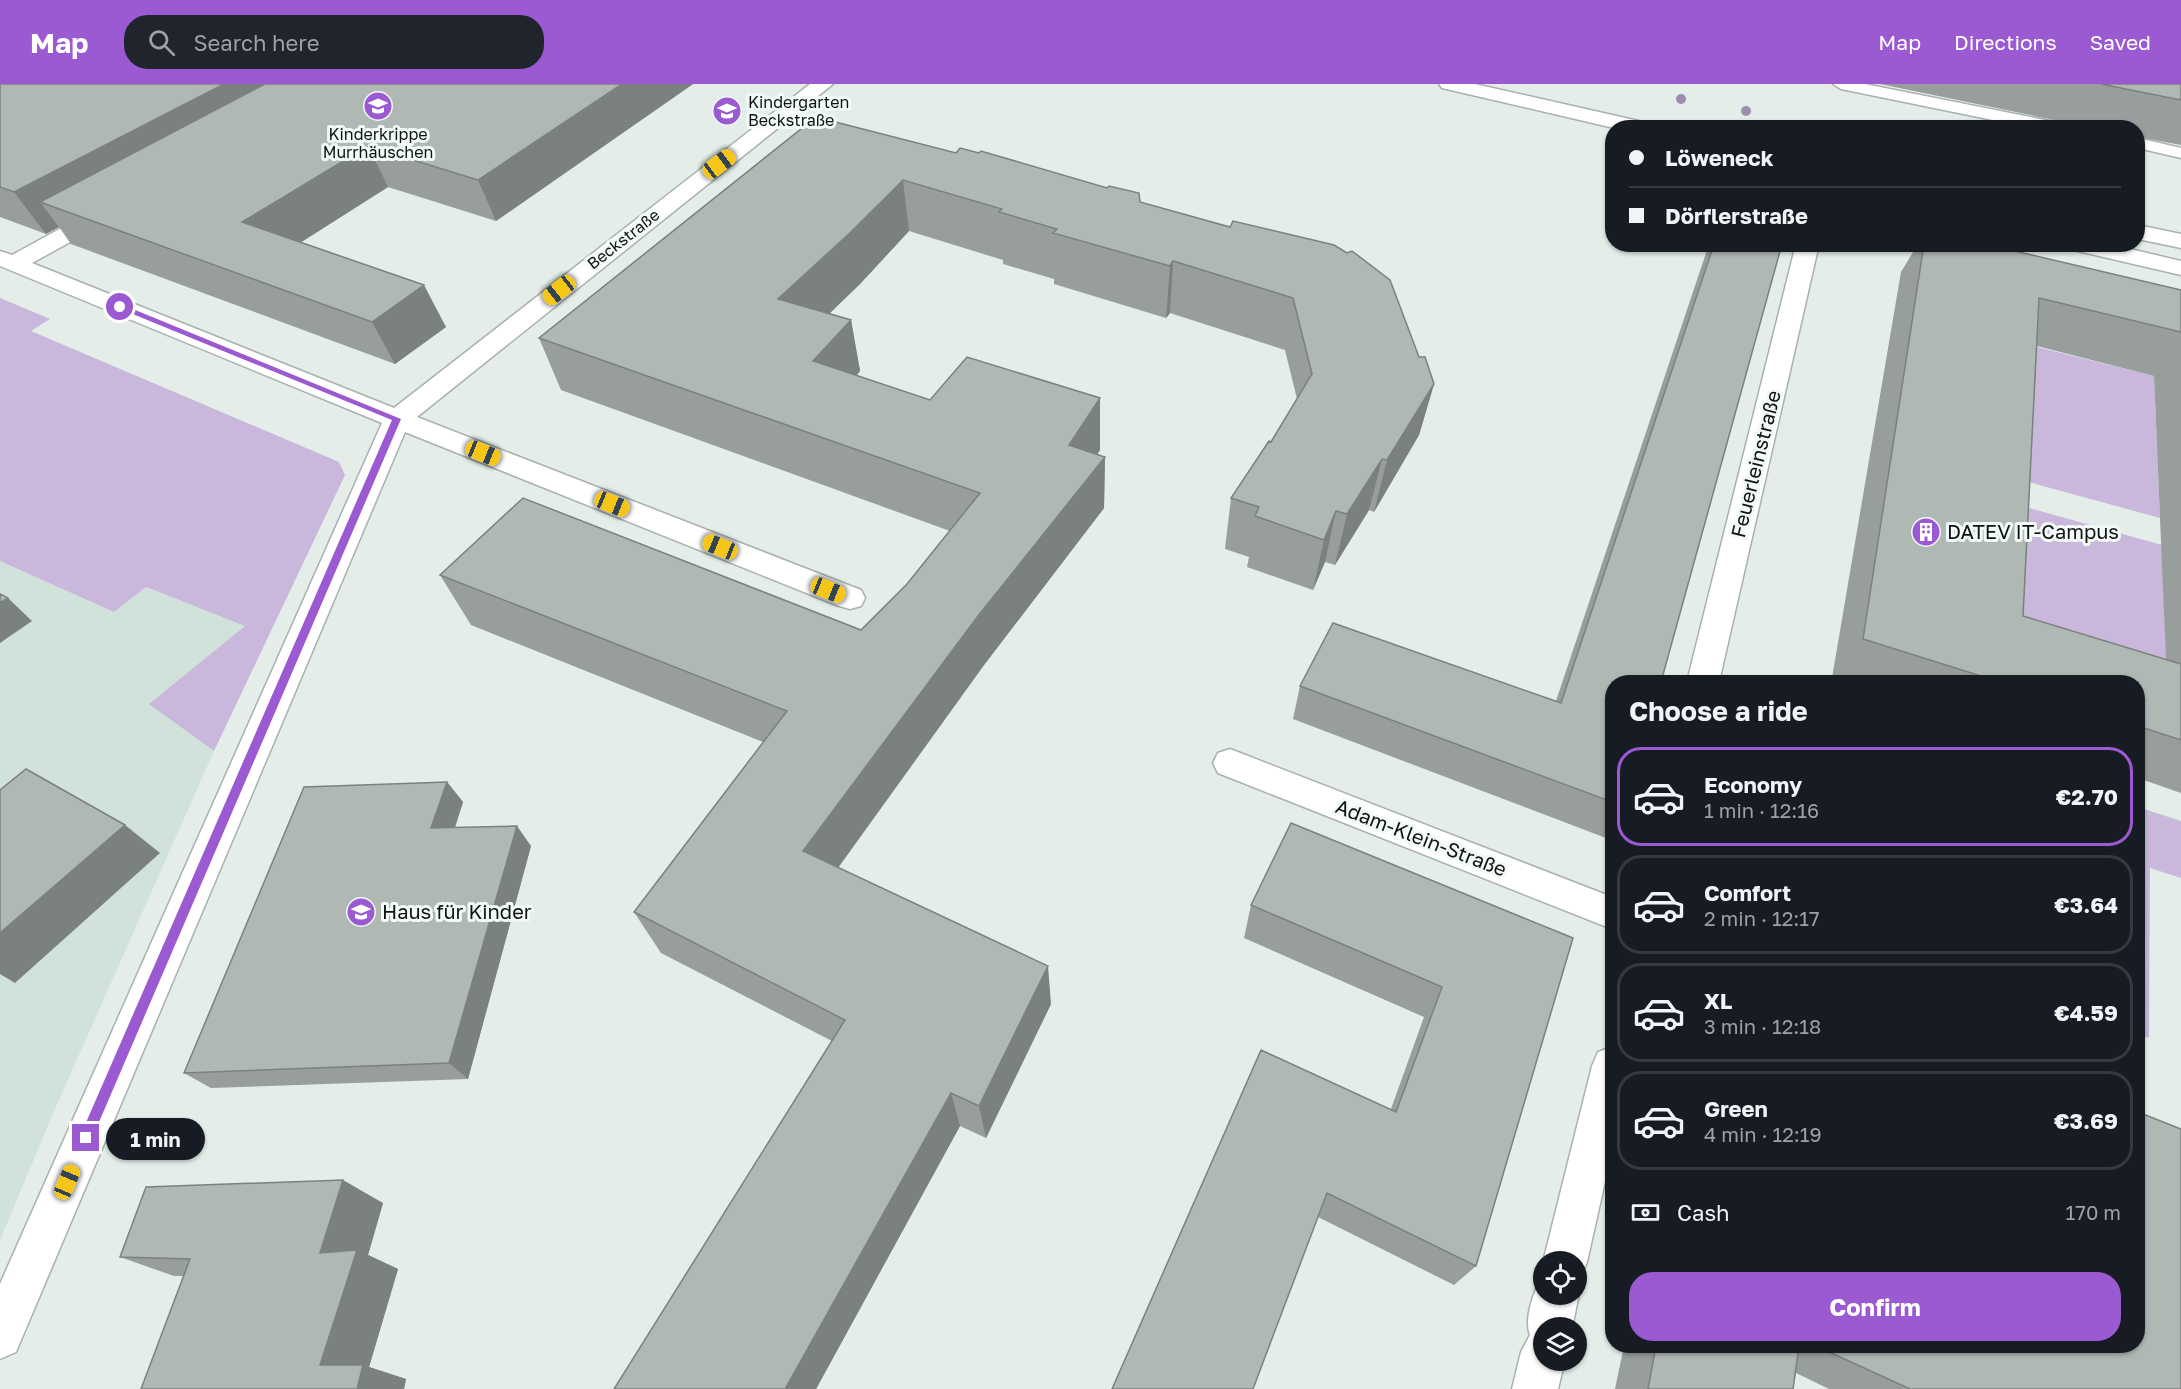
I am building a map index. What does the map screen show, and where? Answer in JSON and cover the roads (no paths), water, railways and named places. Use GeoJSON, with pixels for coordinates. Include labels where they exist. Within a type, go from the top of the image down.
{"type":"FeatureCollection","features":[{"type":"Feature","properties":{"kind":"street","name":"Beckstraße"},"geometry":{"type":"LineString","coordinates":[[397,419],[703,176],[823,84]]}},
{"type":"Feature","properties":{"kind":"street"},"geometry":{"type":"LineString","coordinates":[[1449,84],[1608,120]]}},
{"type":"Feature","properties":{"kind":"street"},"geometry":{"type":"LineString","coordinates":[[7,261],[127,202]]}},
{"type":"Feature","properties":{"kind":"street"},"geometry":{"type":"LineString","coordinates":[[2145,233],[2181,241]]}},
{"type":"Feature","properties":{"kind":"street","name":"Feuerleinstraße"},"geometry":{"type":"LineString","coordinates":[[1705,675],[1806,252]]}},
{"type":"Feature","properties":{"kind":"street"},"geometry":{"type":"LineString","coordinates":[[2112,252],[2181,268]]}},
{"type":"Feature","properties":{"kind":"street"},"geometry":{"type":"LineString","coordinates":[[7,261],[397,419],[850,598]]}},
{"type":"Feature","properties":{"kind":"street"},"geometry":{"type":"LineString","coordinates":[[0,1336],[397,419]]}},
{"type":"Feature","properties":{"kind":"street","name":"Adam-Klein-Straße"},"geometry":{"type":"LineString","coordinates":[[1230,763],[1605,910]]}},
{"type":"Feature","properties":{"kind":"street"},"geometry":{"type":"LineString","coordinates":[[1568,1251],[1605,1095]]}},
{"type":"Feature","properties":{"kind":"street"},"geometry":{"type":"LineString","coordinates":[[1534,1389],[1539,1371]]}},
{"type":"Feature","properties":{"kind":"lane"},"geometry":{"type":"LineString","coordinates":[[1840,84],[2020,120]]}},
{"type":"Feature","properties":{"kind":"lane"},"geometry":{"type":"LineString","coordinates":[[2145,145],[2181,153]]}},
{"type":"Feature","properties":{"kind":"place","name":"Kinderkrippe Murrhäuschen"},"geometry":{"type":"Point","coordinates":[378,106]}},
{"type":"Feature","properties":{"kind":"place","name":"Kindergarten Beckstraße"},"geometry":{"type":"Point","coordinates":[727,111]}},
{"type":"Feature","properties":{"kind":"place","name":"DATEV IT-Campus"},"geometry":{"type":"Point","coordinates":[1926,532]}},
{"type":"Feature","properties":{"kind":"place","name":"Haus für Kinder"},"geometry":{"type":"Point","coordinates":[361,912]}}]}
